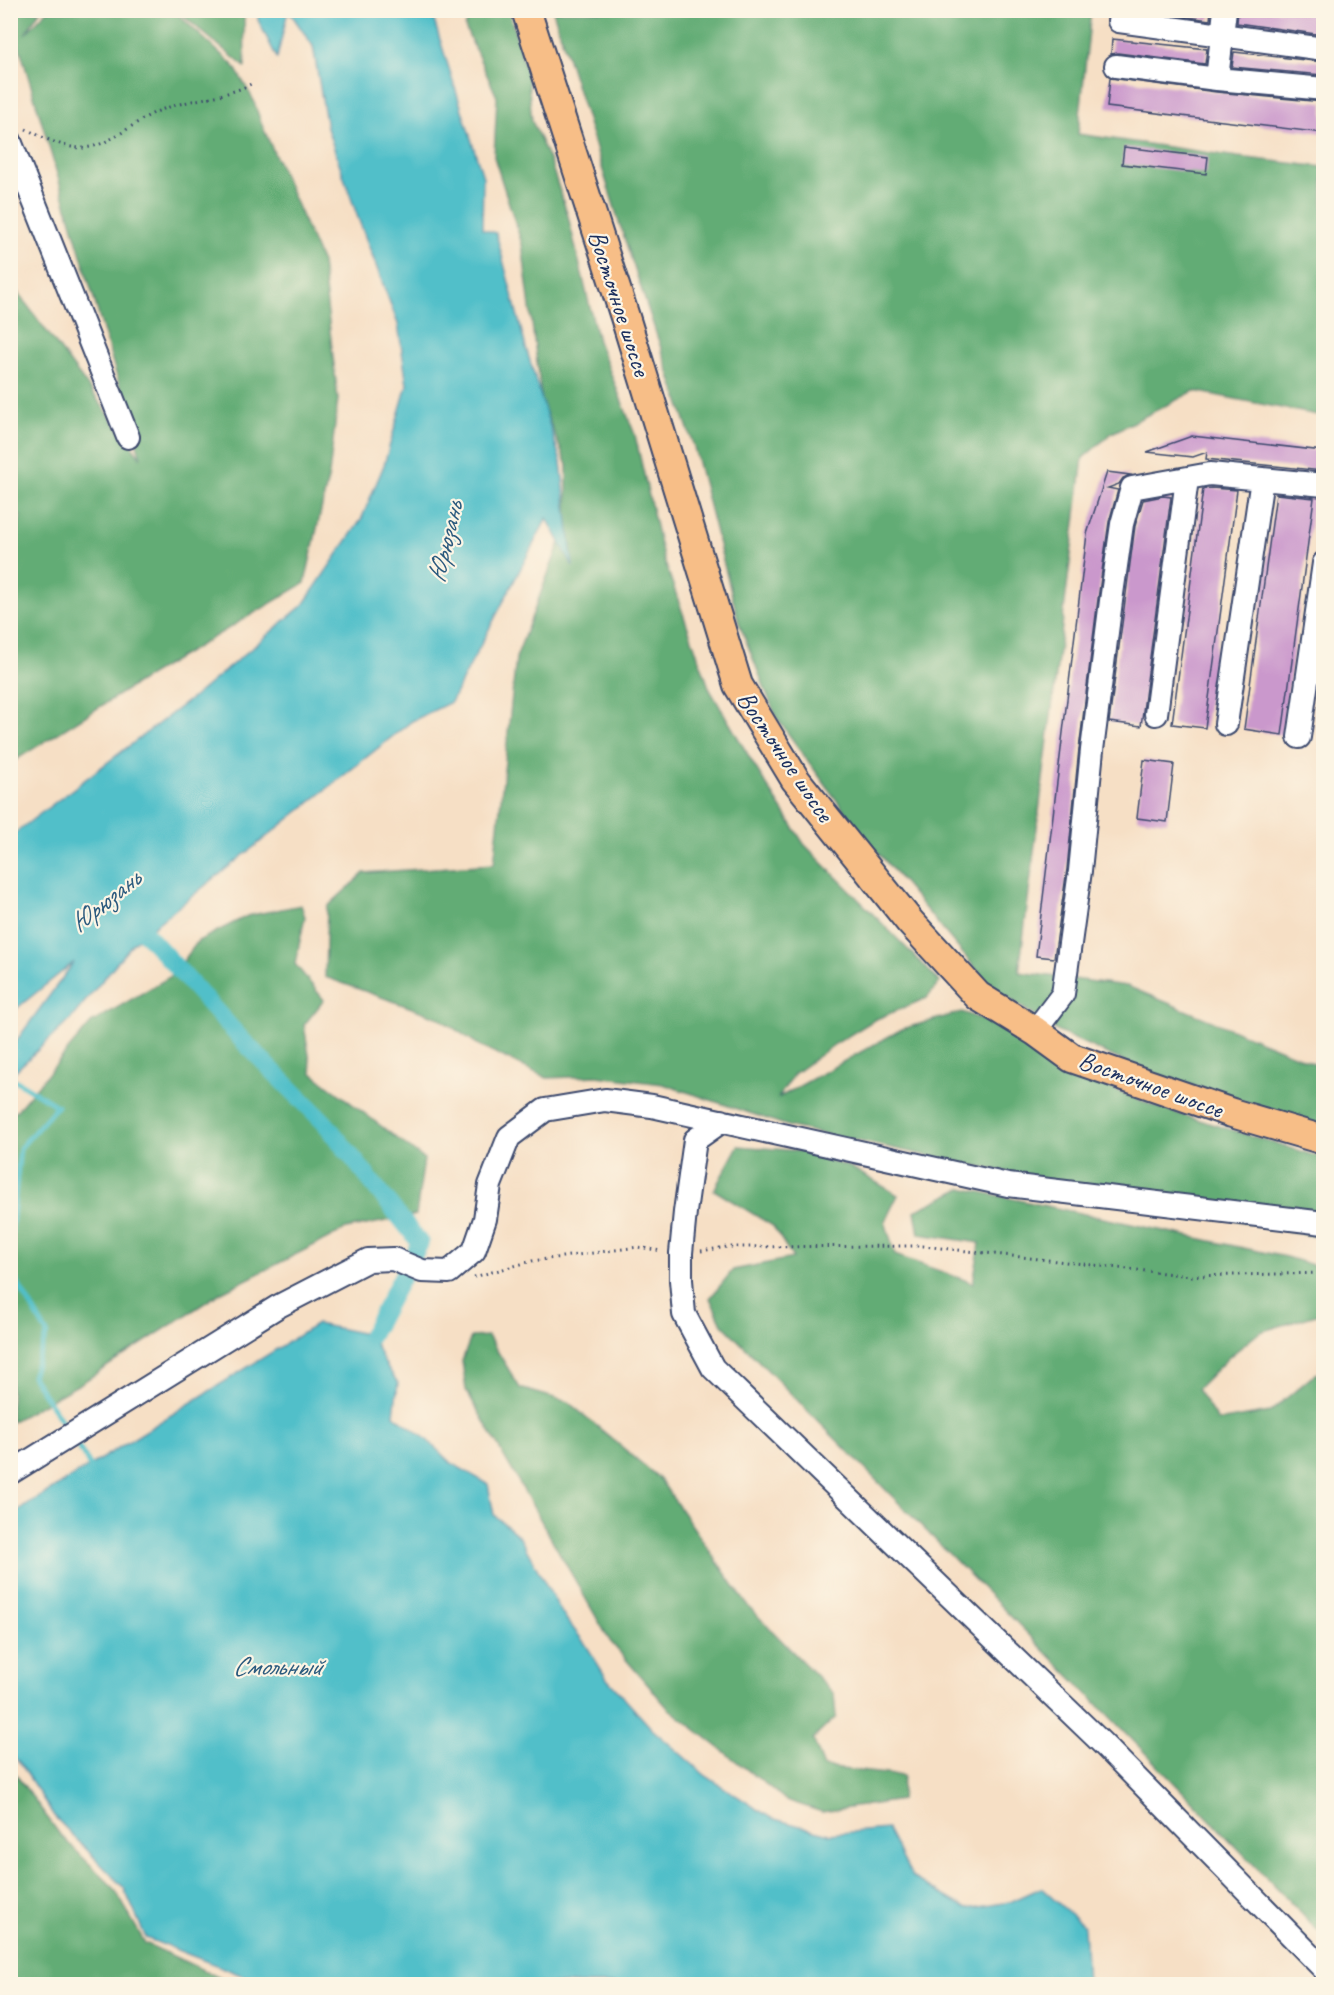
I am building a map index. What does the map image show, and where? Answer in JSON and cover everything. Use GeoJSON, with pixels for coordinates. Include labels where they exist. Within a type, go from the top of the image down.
{"type":"FeatureCollection","features":[{"type":"Feature","properties":{"kind":"main road","name":"Восточное шоссе"},"geometry":{"type":"LineString","coordinates":[[526,10],[625,317],[738,685],[795,779],[910,922],[978,996],[1035,1031],[1072,1058],[1232,1113],[1323,1140]]}},
{"type":"Feature","properties":{"kind":"street"},"geometry":{"type":"LineString","coordinates":[[1217,79],[1225,10]]}},
{"type":"Feature","properties":{"kind":"street"},"geometry":{"type":"LineString","coordinates":[[1119,21],[1323,49]]}},
{"type":"Feature","properties":{"kind":"street"},"geometry":{"type":"LineString","coordinates":[[1116,66],[1323,89]]}},
{"type":"Feature","properties":{"kind":"street"},"geometry":{"type":"LineString","coordinates":[[14,133],[128,437]]}},
{"type":"Feature","properties":{"kind":"street"},"geometry":{"type":"LineString","coordinates":[[1035,1031],[1063,994],[1122,524],[1132,489],[1209,474],[1323,485]]}},
{"type":"Feature","properties":{"kind":"street"},"geometry":{"type":"LineString","coordinates":[[1156,714],[1187,478]]}},
{"type":"Feature","properties":{"kind":"street"},"geometry":{"type":"LineString","coordinates":[[1226,724],[1262,479]]}},
{"type":"Feature","properties":{"kind":"street"},"geometry":{"type":"LineString","coordinates":[[1299,737],[1323,563]]}},
{"type":"Feature","properties":{"kind":"street"},"geometry":{"type":"LineString","coordinates":[[10,1473],[278,1307],[368,1260],[393,1259],[422,1271],[449,1272],[474,1251],[485,1219],[490,1185],[509,1137],[545,1110],[605,1100],[652,1106],[1008,1185],[1323,1223]]}},
{"type":"Feature","properties":{"kind":"street"},"geometry":{"type":"LineString","coordinates":[[722,1121],[695,1140],[681,1253],[684,1314],[712,1368],[1102,1743],[1323,1969]]}},
{"type":"Feature","properties":{"kind":"path"},"geometry":{"type":"LineString","coordinates":[[14,133],[42,137],[83,148],[106,141],[136,122],[175,104],[224,95],[254,83]]}},
{"type":"Feature","properties":{"kind":"path"},"geometry":{"type":"LineString","coordinates":[[449,1272],[476,1277],[532,1261],[638,1247],[681,1253],[726,1247],[923,1246],[1191,1276],[1323,1273]]}},
{"type":"Feature","properties":{"kind":"green space"},"geometry":{"type":"Polygon","coordinates":[[[11,11],[40,11],[25,34],[47,11],[174,11],[234,66],[253,99],[322,263],[338,399],[329,474],[305,583],[150,675],[11,763],[11,556],[21,516],[10,513],[10,282],[141,458],[18,42],[11,52],[11,11]]]}},
{"type":"Feature","properties":{"kind":"green space"},"geometry":{"type":"Polygon","coordinates":[[[177,11],[244,11],[245,67],[177,11]]]}},
{"type":"Feature","properties":{"kind":"green space"},"geometry":{"type":"Polygon","coordinates":[[[471,11],[509,11],[528,78],[532,121],[551,164],[568,216],[598,341],[635,435],[663,557],[710,690],[804,844],[940,982],[927,998],[874,1020],[835,1044],[794,1074],[778,1098],[902,1029],[962,1012],[1005,1028],[1041,1059],[1157,1107],[1323,1158],[1323,1238],[791,1127],[663,1084],[597,1076],[547,1078],[479,1045],[437,1017],[325,977],[327,907],[364,873],[494,864],[516,658],[567,524],[567,465],[542,403],[522,244],[494,157],[497,97],[465,27],[471,11]]]}},
{"type":"Feature","properties":{"kind":"green space"},"geometry":{"type":"Polygon","coordinates":[[[553,11],[1091,11],[1078,134],[1323,167],[1323,416],[1194,391],[1112,433],[1083,458],[1019,972],[1127,986],[1323,1067],[1323,1127],[1145,1071],[1059,1032],[990,986],[851,820],[776,717],[739,623],[694,447],[620,225],[553,11]]]}},
{"type":"Feature","properties":{"kind":"green space"},"geometry":{"type":"Polygon","coordinates":[[[301,905],[305,917],[295,964],[324,1000],[304,1025],[312,1073],[424,1159],[416,1215],[346,1229],[220,1293],[83,1382],[11,1422],[11,1115],[91,1023],[173,975],[198,941],[247,916],[301,905]]]}},
{"type":"Feature","properties":{"kind":"green space"},"geometry":{"type":"Polygon","coordinates":[[[738,1146],[800,1151],[850,1167],[898,1195],[885,1221],[895,1255],[973,1283],[980,1243],[919,1234],[915,1211],[962,1188],[1286,1257],[1323,1268],[1323,1313],[1260,1332],[1229,1357],[1197,1389],[1218,1421],[1270,1412],[1315,1374],[1323,1372],[1323,1936],[722,1324],[710,1298],[733,1270],[793,1258],[773,1226],[714,1190],[738,1146]]]}},
{"type":"Feature","properties":{"kind":"green space"},"geometry":{"type":"Polygon","coordinates":[[[488,1336],[520,1388],[568,1402],[659,1478],[748,1606],[834,1694],[836,1717],[813,1739],[824,1767],[903,1776],[901,1800],[822,1812],[786,1800],[668,1708],[610,1641],[466,1390],[462,1361],[471,1337],[488,1336]]]}},
{"type":"Feature","properties":{"kind":"green space"},"geometry":{"type":"Polygon","coordinates":[[[11,1768],[61,1836],[114,1888],[145,1943],[233,1984],[11,1984],[11,1768]]]}},
{"type":"Feature","properties":{"kind":"water"},"geometry":{"type":"Polygon","coordinates":[[[258,11],[288,11],[277,58],[258,20],[258,11]]]}},
{"type":"Feature","properties":{"kind":"water","name":"Юрюзань"},"geometry":{"type":"Polygon","coordinates":[[[289,11],[431,11],[483,177],[482,229],[496,233],[526,348],[561,462],[573,567],[547,518],[451,702],[412,721],[133,943],[70,1020],[11,1075],[11,1048],[74,962],[11,1013],[11,836],[196,695],[303,605],[361,520],[384,465],[407,385],[398,324],[327,128],[313,46],[289,11]]]}},
{"type":"Feature","properties":{"kind":"water","name":"Смольный"},"geometry":{"type":"Polygon","coordinates":[[[317,1324],[371,1335],[384,1362],[398,1383],[394,1415],[425,1438],[451,1463],[488,1484],[494,1515],[519,1536],[563,1615],[586,1645],[607,1679],[652,1729],[706,1776],[771,1818],[829,1834],[887,1829],[913,1878],[967,1909],[1010,1902],[1041,1888],[1084,1926],[1087,1984],[255,1984],[244,1976],[146,1938],[124,1888],[54,1816],[20,1763],[11,1754],[11,1515],[317,1324]]]}},
{"type":"Feature","properties":{"kind":"building"},"geometry":{"type":"Polygon","coordinates":[[[1168,10],[1211,10],[1210,20],[1167,14],[1168,10]]]}},
{"type":"Feature","properties":{"kind":"building"},"geometry":{"type":"Polygon","coordinates":[[[1238,10],[1323,10],[1323,35],[1237,23],[1238,10]]]}},
{"type":"Feature","properties":{"kind":"building"},"geometry":{"type":"Polygon","coordinates":[[[1112,39],[1207,49],[1205,64],[1111,54],[1112,39]]]}},
{"type":"Feature","properties":{"kind":"building"},"geometry":{"type":"Polygon","coordinates":[[[1234,52],[1323,62],[1323,75],[1232,67],[1234,52]]]}},
{"type":"Feature","properties":{"kind":"building"},"geometry":{"type":"Polygon","coordinates":[[[1110,78],[1216,92],[1323,102],[1323,133],[1107,107],[1110,78]]]}},
{"type":"Feature","properties":{"kind":"building"},"geometry":{"type":"Polygon","coordinates":[[[1124,147],[1208,157],[1206,174],[1122,164],[1124,147]]]}},
{"type":"Feature","properties":{"kind":"building"},"geometry":{"type":"Polygon","coordinates":[[[1192,436],[1323,451],[1323,471],[1206,459],[1207,452],[1193,457],[1147,452],[1192,436]]]}},
{"type":"Feature","properties":{"kind":"building"},"geometry":{"type":"Polygon","coordinates":[[[1107,472],[1130,475],[1123,478],[1119,484],[1108,488],[1118,490],[1109,522],[1098,599],[1067,869],[1054,958],[1036,956],[1087,534],[1107,472]]]}},
{"type":"Feature","properties":{"kind":"building"},"geometry":{"type":"Polygon","coordinates":[[[1203,489],[1237,490],[1205,728],[1172,724],[1203,489]]]}},
{"type":"Feature","properties":{"kind":"building"},"geometry":{"type":"Polygon","coordinates":[[[1276,494],[1314,498],[1282,735],[1244,729],[1276,494]]]}},
{"type":"Feature","properties":{"kind":"building"},"geometry":{"type":"Polygon","coordinates":[[[1163,496],[1171,497],[1141,726],[1109,722],[1135,526],[1143,500],[1163,496]]]}},
{"type":"Feature","properties":{"kind":"building"},"geometry":{"type":"Polygon","coordinates":[[[1144,760],[1174,764],[1167,822],[1137,818],[1144,760]]]}},
{"type":"Feature","properties":{"kind":"waterway","name":"Юрюзань"},"geometry":{"type":"LineString","coordinates":[[130,916],[242,1040],[325,1123],[420,1243],[371,1335]]}},
{"type":"Feature","properties":{"kind":"waterway","name":"Смольный"},"geometry":{"type":"LineString","coordinates":[[10,1077],[57,1106],[20,1148],[10,1246]]}},
{"type":"Feature","properties":{"kind":"waterway","name":"Смольный"},"geometry":{"type":"LineString","coordinates":[[10,1270],[47,1333],[32,1376],[67,1429]]}},
{"type":"Feature","properties":{"kind":"waterway","name":"Смольный"},"geometry":{"type":"LineString","coordinates":[[74,1440],[93,1470]]}}]}
